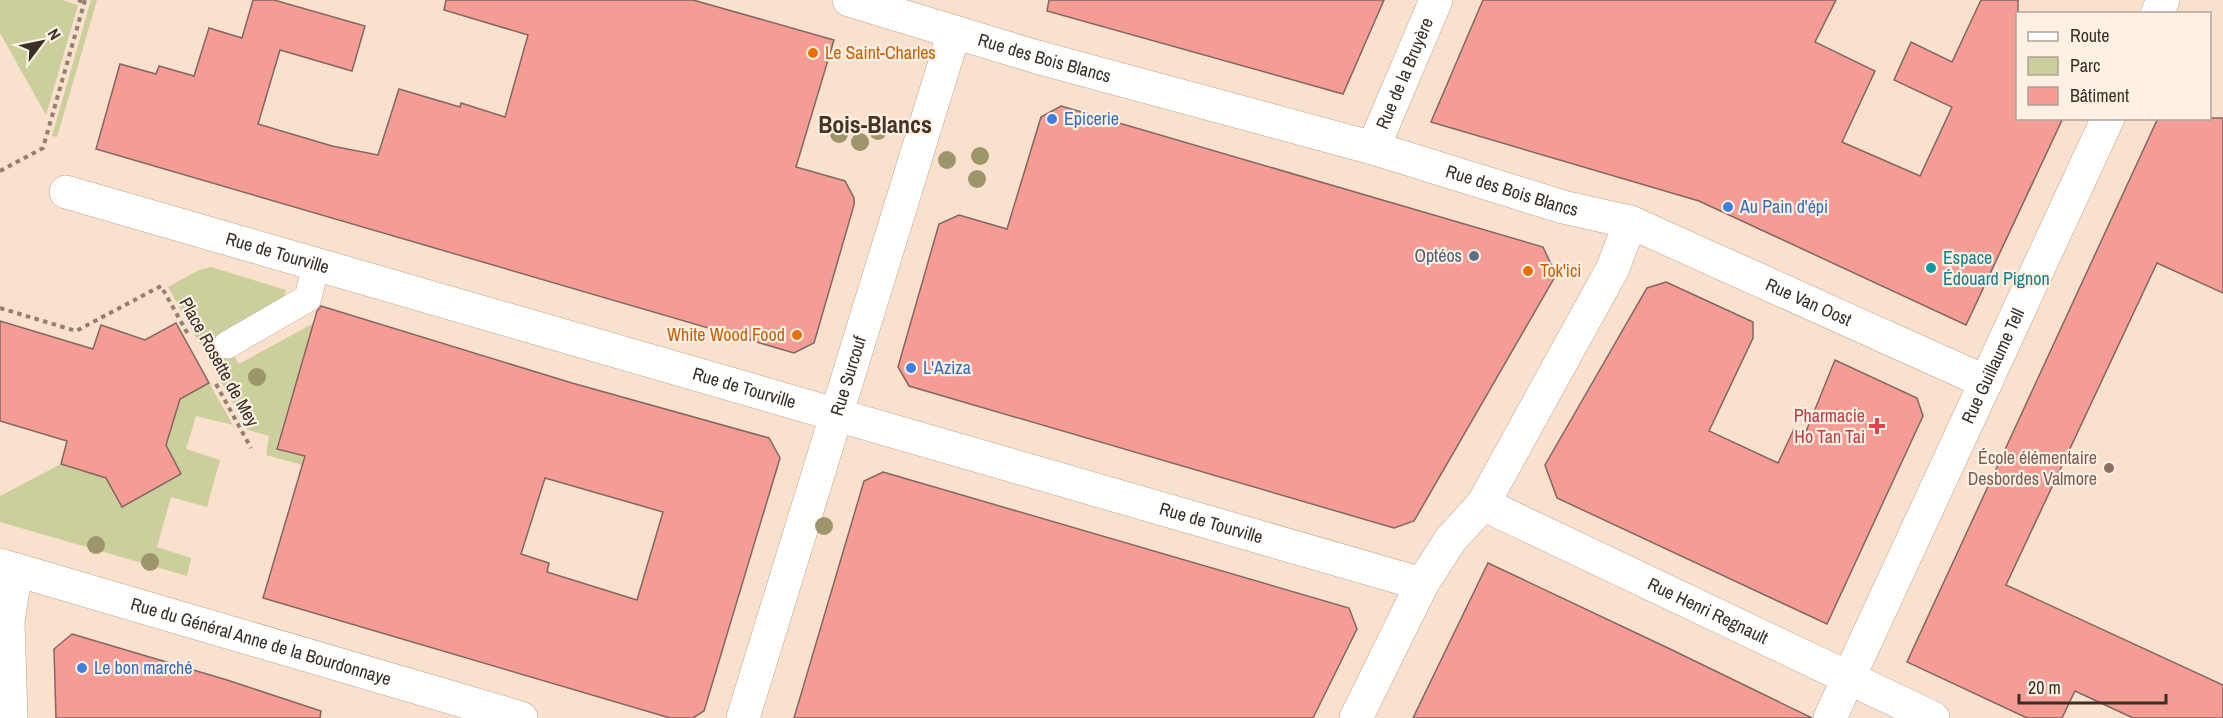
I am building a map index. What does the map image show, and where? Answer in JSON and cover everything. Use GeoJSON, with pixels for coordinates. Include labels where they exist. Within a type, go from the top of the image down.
{"type":"FeatureCollection","features":[{"type":"Feature","properties":{"kind":"street","name":"Rue des Bois Blancs"},"geometry":{"type":"LineString","coordinates":[[849,0],[954,33],[1373,148],[1563,207],[1630,222]]}},
{"type":"Feature","properties":{"kind":"street","name":"Rue de la Bruyère"},"geometry":{"type":"LineString","coordinates":[[1373,148],[1436,0]]}},
{"type":"Feature","properties":{"kind":"street","name":"Rue Surcouf"},"geometry":{"type":"LineString","coordinates":[[743,718],[954,33]]}},
{"type":"Feature","properties":{"kind":"street","name":"Rue Guillaume Tell"},"geometry":{"type":"LineString","coordinates":[[1830,718],[2107,120]]}},
{"type":"Feature","properties":{"kind":"street","name":"Rue de Tourville"},"geometry":{"type":"LineString","coordinates":[[66,192],[1422,584]]}},
{"type":"Feature","properties":{"kind":"street","name":"Rue Van Oost"},"geometry":{"type":"LineString","coordinates":[[1630,222],[1986,382]]}},
{"type":"Feature","properties":{"kind":"street"},"geometry":{"type":"LineString","coordinates":[[1356,718],[1422,584],[1451,539],[1483,504],[1614,268],[1630,222]]}},
{"type":"Feature","properties":{"kind":"street","name":"Rue Henri Regnault"},"geometry":{"type":"LineString","coordinates":[[1483,504],[1933,718]]}},
{"type":"Feature","properties":{"kind":"street"},"geometry":{"type":"LineString","coordinates":[[8,567],[11,718]]}},
{"type":"Feature","properties":{"kind":"street","name":"Rue du Général Anne de la Bourdonnaye"},"geometry":{"type":"LineString","coordinates":[[8,567],[521,718]]}},
{"type":"Feature","properties":{"kind":"lane"},"geometry":{"type":"LineString","coordinates":[[227,345],[308,298],[316,264]]}},
{"type":"Feature","properties":{"kind":"path"},"geometry":{"type":"LineString","coordinates":[[0,171],[43,148],[84,1],[78,0]]}},
{"type":"Feature","properties":{"kind":"path","name":"Place Rosette de Mey"},"geometry":{"type":"LineString","coordinates":[[0,308],[76,331],[161,285],[195,347]]}},
{"type":"Feature","properties":{"kind":"path","name":"Place Rosette de Mey"},"geometry":{"type":"LineString","coordinates":[[212,377],[251,448]]}},
{"type":"Feature","properties":{"kind":"green space"},"geometry":{"type":"Polygon","coordinates":[[[0,0],[62,0],[78,5],[46,115],[0,33],[0,0]]]}},
{"type":"Feature","properties":{"kind":"green space"},"geometry":{"type":"Polygon","coordinates":[[[91,0],[97,0],[57,137],[52,136],[91,0]]]}},
{"type":"Feature","properties":{"kind":"green space"},"geometry":{"type":"Polygon","coordinates":[[[211,267],[286,290],[283,301],[227,345],[239,364],[314,323],[276,448],[304,456],[302,465],[266,455],[269,436],[248,430],[168,287],[199,270],[211,267]]]}},
{"type":"Feature","properties":{"kind":"green space"},"geometry":{"type":"Polygon","coordinates":[[[209,383],[233,425],[196,416],[186,449],[220,460],[207,507],[171,497],[157,547],[191,558],[187,576],[0,522],[0,496],[61,464],[106,478],[166,445],[180,399],[209,383]]]}},
{"type":"Feature","properties":{"kind":"building"},"geometry":{"type":"Polygon","coordinates":[[[253,0],[274,0],[365,26],[352,71],[280,50],[258,124],[332,146],[378,155],[399,89],[460,107],[461,103],[505,117],[528,35],[444,10],[446,0],[693,0],[834,40],[796,167],[845,181],[854,198],[854,205],[814,343],[794,353],[96,149],[120,64],[156,74],[159,66],[194,76],[209,28],[242,38],[253,0]]]}},
{"type":"Feature","properties":{"kind":"building"},"geometry":{"type":"Polygon","coordinates":[[[1049,0],[1384,0],[1343,94],[1047,11],[1049,0]]]}},
{"type":"Feature","properties":{"kind":"building"},"geometry":{"type":"Polygon","coordinates":[[[1483,0],[1836,0],[1815,42],[1875,71],[1842,142],[1920,176],[1952,107],[1894,80],[1911,42],[1952,62],[1981,0],[2018,0],[2016,120],[2062,120],[1966,325],[1699,201],[1431,122],[1483,0]]]}},
{"type":"Feature","properties":{"kind":"building"},"geometry":{"type":"Polygon","coordinates":[[[1061,106],[1543,247],[1556,275],[1414,521],[1394,528],[909,386],[898,367],[939,224],[959,215],[1007,229],[1041,117],[1061,106]]]}},
{"type":"Feature","properties":{"kind":"building"},"geometry":{"type":"Polygon","coordinates":[[[2223,118],[2223,293],[2157,263],[2006,585],[2223,685],[2223,718],[2133,718],[2075,691],[2062,718],[2027,718],[1907,662],[2157,120],[2223,118]]]}},
{"type":"Feature","properties":{"kind":"building"},"geometry":{"type":"Polygon","coordinates":[[[1666,282],[1753,322],[1753,338],[1709,431],[1778,463],[1794,429],[1805,434],[1835,360],[1917,398],[1923,416],[1827,624],[1557,498],[1545,465],[1647,288],[1666,282]]]}},
{"type":"Feature","properties":{"kind":"building"},"geometry":{"type":"Polygon","coordinates":[[[321,306],[572,383],[769,438],[780,458],[704,711],[693,718],[670,718],[263,598],[305,456],[277,449],[317,311],[321,306]],[[545,478],[521,554],[549,563],[547,572],[637,600],[663,512],[545,478]]]}},
{"type":"Feature","properties":{"kind":"building"},"geometry":{"type":"Polygon","coordinates":[[[0,321],[93,349],[101,325],[145,340],[176,323],[209,383],[180,399],[166,445],[181,474],[122,507],[106,478],[61,464],[67,441],[0,421],[0,321]]]}},
{"type":"Feature","properties":{"kind":"building"},"geometry":{"type":"Polygon","coordinates":[[[883,472],[1349,608],[1357,629],[1313,718],[794,718],[864,481],[883,472]]]}},
{"type":"Feature","properties":{"kind":"building"},"geometry":{"type":"Polygon","coordinates":[[[1488,563],[1668,648],[1812,718],[1413,718],[1488,563]]]}},
{"type":"Feature","properties":{"kind":"building"},"geometry":{"type":"Polygon","coordinates":[[[72,634],[227,680],[321,711],[320,718],[56,718],[54,649],[72,634]]]}},
{"type":"Feature","properties":{"kind":"place","name":"Le Saint-Charles"},"geometry":{"type":"Point","coordinates":[813,53]}},
{"type":"Feature","properties":{"kind":"place","name":"Epicerie"},"geometry":{"type":"Point","coordinates":[1052,119]}},
{"type":"Feature","properties":{"kind":"place","name":"Au Pain d'épi"},"geometry":{"type":"Point","coordinates":[1728,207]}},
{"type":"Feature","properties":{"kind":"place","name":"Optéos"},"geometry":{"type":"Point","coordinates":[1474,256]}},
{"type":"Feature","properties":{"kind":"place","name":"Espace Édouard Pignon"},"geometry":{"type":"Point","coordinates":[1931,268]}},
{"type":"Feature","properties":{"kind":"place","name":"Tok'ici"},"geometry":{"type":"Point","coordinates":[1528,271]}},
{"type":"Feature","properties":{"kind":"place","name":"White Wood Food"},"geometry":{"type":"Point","coordinates":[797,335]}},
{"type":"Feature","properties":{"kind":"place","name":"L'Aziza"},"geometry":{"type":"Point","coordinates":[911,368]}},
{"type":"Feature","properties":{"kind":"place","name":"Pharmacie Ho Tan Tai"},"geometry":{"type":"Point","coordinates":[1877,426]}},
{"type":"Feature","properties":{"kind":"place","name":"École élémentaire Desbordes Valmore"},"geometry":{"type":"Point","coordinates":[2109,468]}},
{"type":"Feature","properties":{"kind":"place","name":"Le bon marché"},"geometry":{"type":"Point","coordinates":[82,668]}},
{"type":"Feature","properties":{"kind":"district","name":"Bois-Blancs"},"geometry":{"type":"Point","coordinates":[875,125]}}]}
